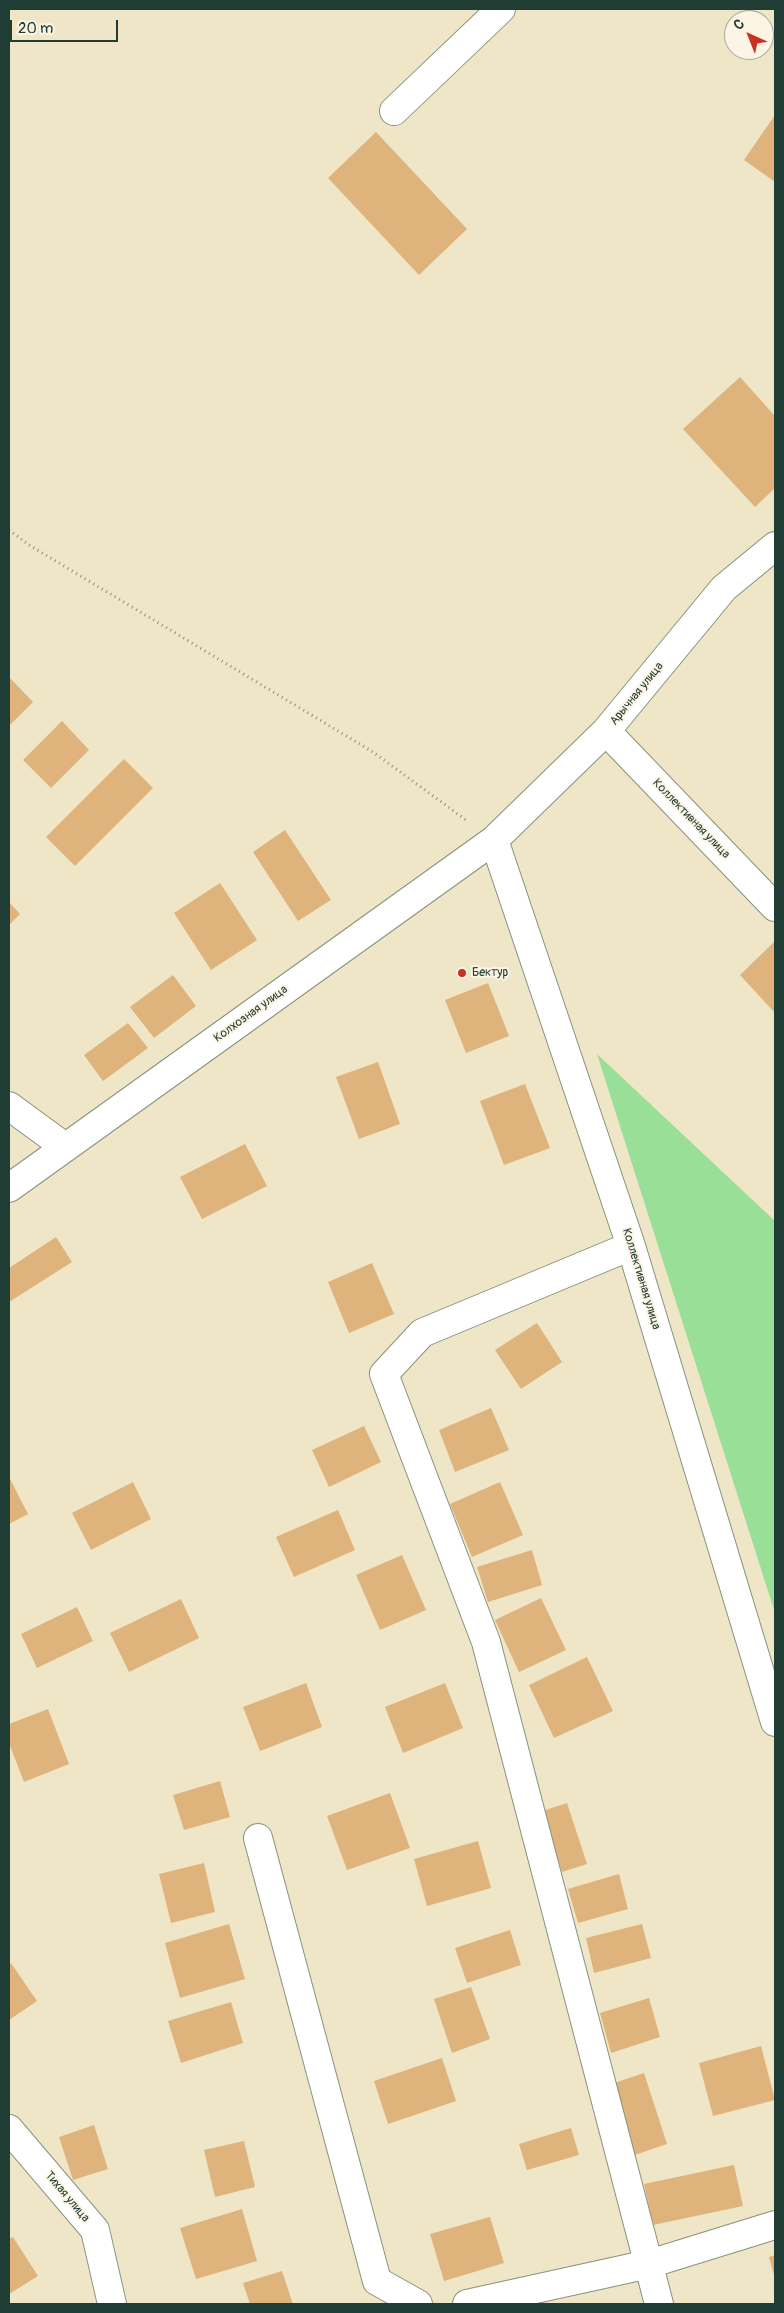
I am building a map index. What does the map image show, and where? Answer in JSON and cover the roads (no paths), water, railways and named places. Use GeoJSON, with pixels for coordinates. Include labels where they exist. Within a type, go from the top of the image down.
{"type":"FeatureCollection","features":[{"type":"Feature","properties":{"kind":"street"},"geometry":{"type":"LineString","coordinates":[[394,112],[501,9]]}},
{"type":"Feature","properties":{"kind":"street","name":"Арычная улица"},"geometry":{"type":"LineString","coordinates":[[494,840],[606,732],[724,588],[775,546]]}},
{"type":"Feature","properties":{"kind":"street","name":"Коллективная улица"},"geometry":{"type":"LineString","coordinates":[[606,732],[775,907]]}},
{"type":"Feature","properties":{"kind":"street","name":"Коллективная улица"},"geometry":{"type":"LineString","coordinates":[[494,840],[631,1246],[775,1722]]}},
{"type":"Feature","properties":{"kind":"street","name":"Колхозная улица"},"geometry":{"type":"LineString","coordinates":[[9,1188],[494,840]]}},
{"type":"Feature","properties":{"kind":"street"},"geometry":{"type":"LineString","coordinates":[[9,1106],[65,1147]]}},
{"type":"Feature","properties":{"kind":"street"},"geometry":{"type":"LineString","coordinates":[[631,1246],[422,1333],[384,1374],[486,1642],[659,2304]]}},
{"type":"Feature","properties":{"kind":"street"},"geometry":{"type":"LineString","coordinates":[[258,1838],[377,2281],[418,2304]]}},
{"type":"Feature","properties":{"kind":"street","name":"Тихая улица"},"geometry":{"type":"LineString","coordinates":[[9,2129],[95,2230],[112,2304]]}},
{"type":"Feature","properties":{"kind":"street"},"geometry":{"type":"LineString","coordinates":[[467,2304],[649,2264],[775,2225]]}},
{"type":"Feature","properties":{"kind":"place","name":"Бектур"},"geometry":{"type":"Point","coordinates":[462,973]}}]}
